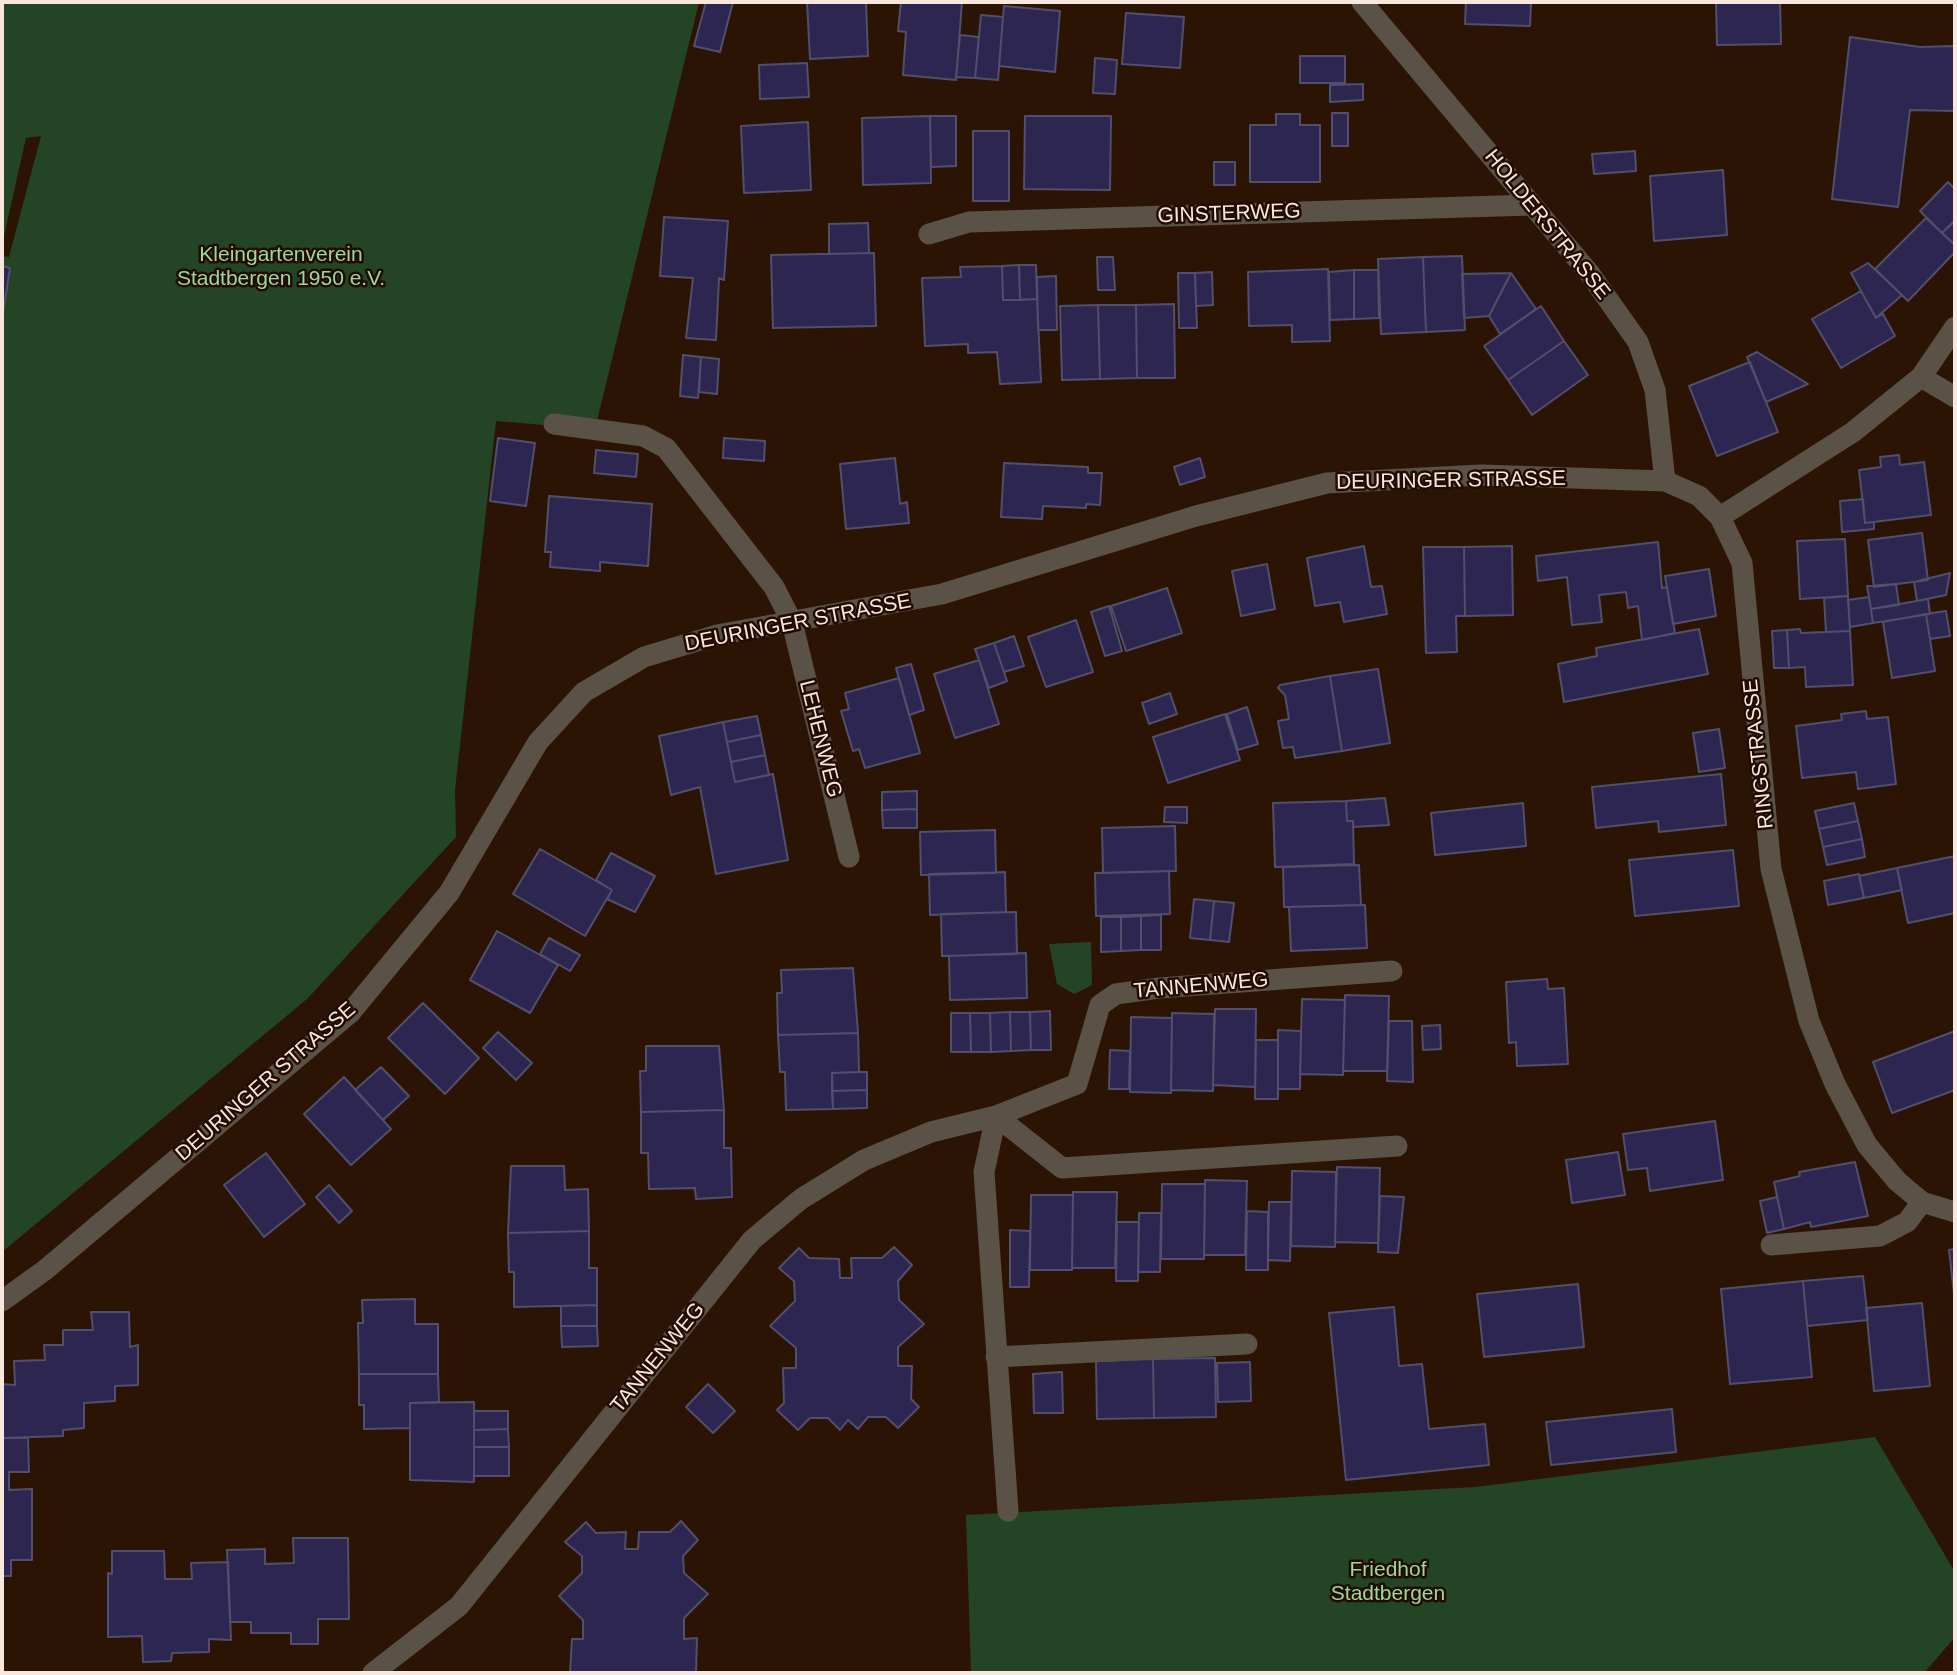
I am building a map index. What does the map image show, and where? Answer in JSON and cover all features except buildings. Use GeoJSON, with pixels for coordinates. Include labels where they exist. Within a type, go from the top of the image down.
{"type":"FeatureCollection","features":[{"type":"Feature","properties":{"kind":"street","name":"HOLDERSTRASSE"},"geometry":{"type":"LineString","coordinates":[[1362,2],[1590,274],[1638,342],[1655,390],[1665,481]]}},
{"type":"Feature","properties":{"kind":"street","name":"GINSTERWEG"},"geometry":{"type":"LineString","coordinates":[[929,234],[969,222],[1532,205]]}},
{"type":"Feature","properties":{"kind":"street"},"geometry":{"type":"LineString","coordinates":[[1720,517],[1853,432],[1921,377],[1955,327]]}},
{"type":"Feature","properties":{"kind":"street"},"geometry":{"type":"LineString","coordinates":[[1921,377],[1955,397]]}},
{"type":"Feature","properties":{"kind":"street","name":"LEHENWEG"},"geometry":{"type":"LineString","coordinates":[[554,424],[643,436],[666,448],[774,587],[792,622],[849,857]]}},
{"type":"Feature","properties":{"kind":"street","name":"DEURINGER STRASSE"},"geometry":{"type":"LineString","coordinates":[[2,1301],[45,1270],[350,1013],[449,893],[538,742],[584,692],[645,657],[717,635],[942,594],[1196,516],[1327,483],[1481,475],[1665,481],[1699,496],[1720,517]]}},
{"type":"Feature","properties":{"kind":"street","name":"RINGSTRASSE"},"geometry":{"type":"LineString","coordinates":[[1720,517],[1742,563],[1771,869],[1809,1021],[1835,1084],[1867,1145],[1897,1181],[1922,1202],[1955,1212]]}},
{"type":"Feature","properties":{"kind":"street","name":"TANNENWEG"},"geometry":{"type":"LineString","coordinates":[[373,1673],[459,1606],[752,1240],[776,1218],[864,1160],[931,1132],[996,1116],[1077,1084],[1100,1005],[1116,994],[1159,988],[1392,971]]}},
{"type":"Feature","properties":{"kind":"street"},"geometry":{"type":"LineString","coordinates":[[1008,1511],[984,1172],[996,1116],[1062,1168],[1397,1146]]}},
{"type":"Feature","properties":{"kind":"street"},"geometry":{"type":"LineString","coordinates":[[1771,1245],[1880,1236],[1907,1222],[1922,1202]]}},
{"type":"Feature","properties":{"kind":"street"},"geometry":{"type":"LineString","coordinates":[[996,1357],[1247,1344]]}},
{"type":"Feature","properties":{"kind":"green space","name":"Kleingartenverein Stadtbergen 1950 e.V."},"geometry":{"type":"Polygon","coordinates":[[[2,2],[699,2],[595,429],[496,421],[455,790],[456,837],[307,999],[2,1252],[2,256],[9,257],[41,136],[26,138],[2,245],[2,2]]]}},
{"type":"Feature","properties":{"kind":"green space"},"geometry":{"type":"Polygon","coordinates":[[[1091,942],[1092,985],[1074,994],[1057,984],[1049,944],[1091,942]]]}},
{"type":"Feature","properties":{"kind":"green space","name":"Friedhof Stadtbergen"},"geometry":{"type":"Polygon","coordinates":[[[1875,1437],[1955,1572],[1955,1637],[1924,1673],[971,1673],[966,1515],[1475,1487],[1875,1437]]]}}]}
